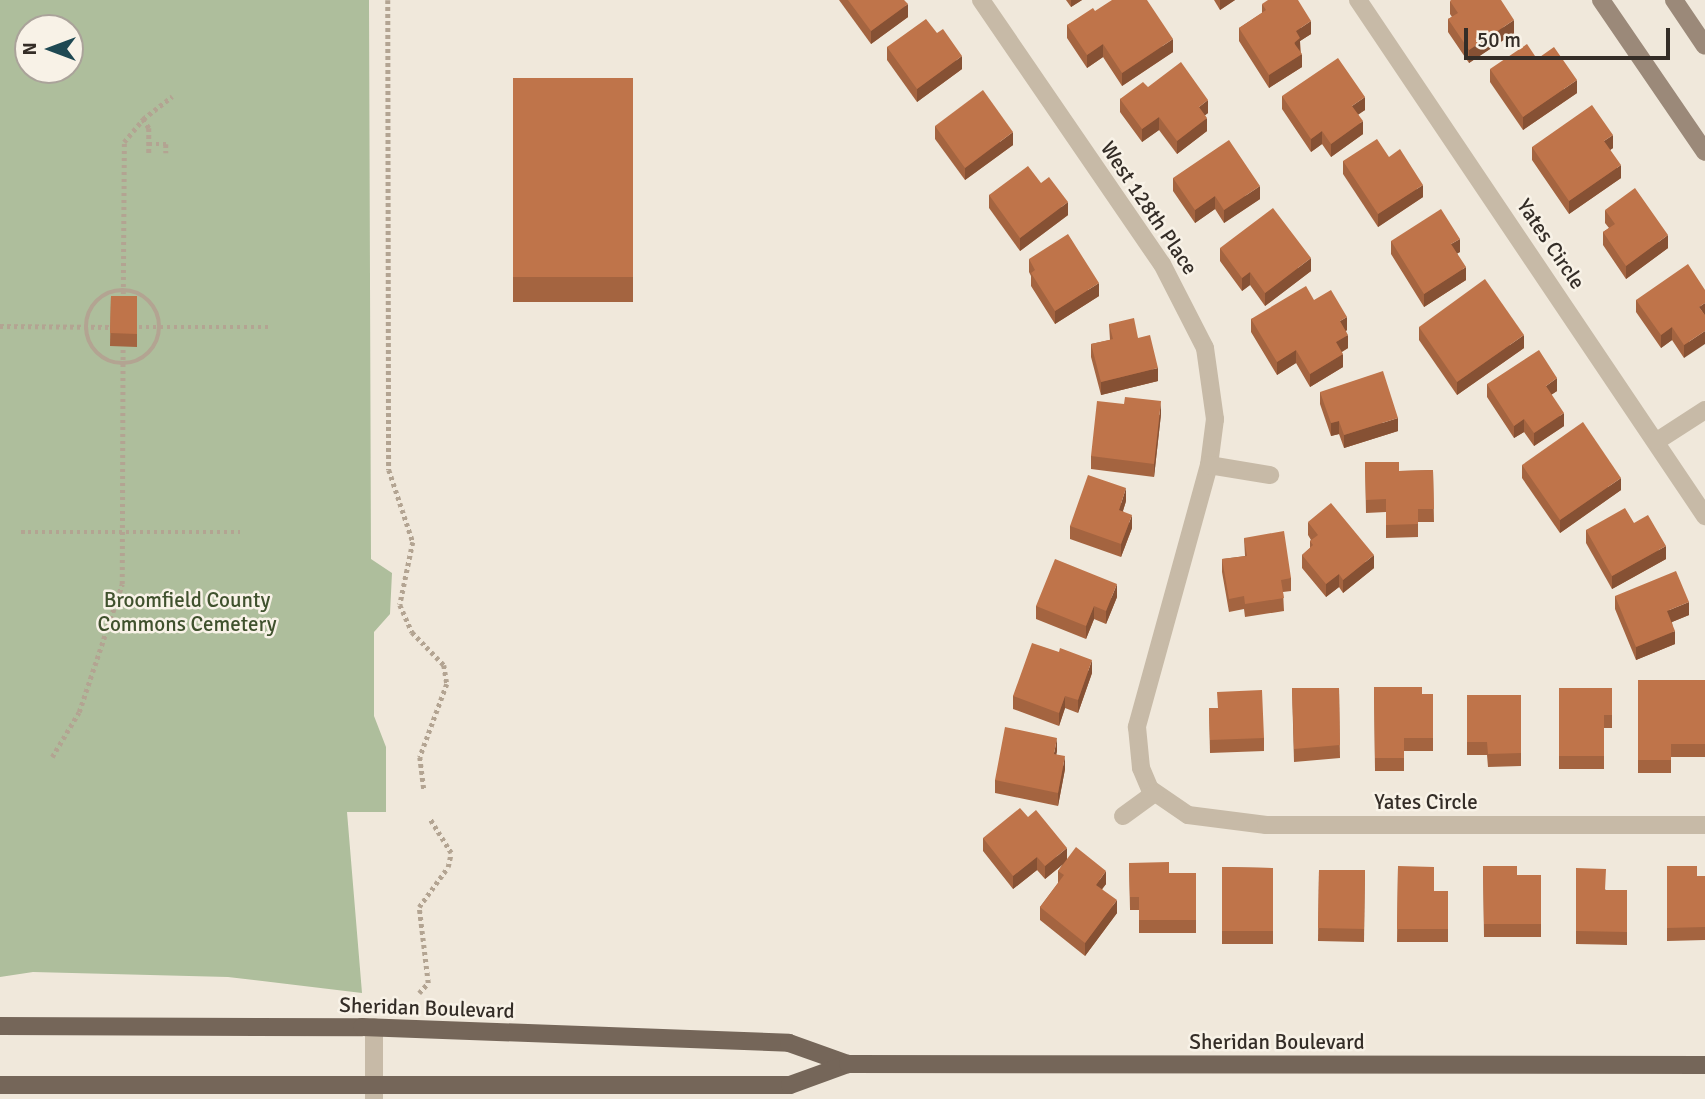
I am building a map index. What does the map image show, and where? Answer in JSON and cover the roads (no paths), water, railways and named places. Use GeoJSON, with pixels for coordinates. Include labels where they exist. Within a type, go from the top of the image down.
{"type":"FeatureCollection","features":[{"type":"Feature","properties":{"kind":"main road"},"geometry":{"type":"LineString","coordinates":[[1601,0],[1705,152]]}},
{"type":"Feature","properties":{"kind":"main road"},"geometry":{"type":"LineString","coordinates":[[1674,0],[1705,46]]}},
{"type":"Feature","properties":{"kind":"main road","name":"Sheridan Boulevard"},"geometry":{"type":"LineString","coordinates":[[0,1026],[374,1027],[789,1043],[848,1064],[1705,1065]]}},
{"type":"Feature","properties":{"kind":"main road","name":"Sheridan Boulevard"},"geometry":{"type":"LineString","coordinates":[[0,1085],[374,1093],[790,1085],[848,1064]]}},
{"type":"Feature","properties":{"kind":"street","name":"West 128th Place"},"geometry":{"type":"LineString","coordinates":[[981,0],[1189,312],[1206,348],[1215,419],[1209,465],[1141,701],[1137,745],[1141,768],[1155,793]]}},
{"type":"Feature","properties":{"kind":"street","name":"Yates Circle"},"geometry":{"type":"LineString","coordinates":[[1358,0],[1705,516]]}},
{"type":"Feature","properties":{"kind":"street"},"geometry":{"type":"LineString","coordinates":[[1657,441],[1705,410]]}},
{"type":"Feature","properties":{"kind":"street"},"geometry":{"type":"LineString","coordinates":[[1209,465],[1270,475]]}},
{"type":"Feature","properties":{"kind":"street"},"geometry":{"type":"LineString","coordinates":[[1123,816],[1155,793]]}},
{"type":"Feature","properties":{"kind":"street","name":"Yates Circle"},"geometry":{"type":"LineString","coordinates":[[1155,793],[1188,815],[1266,825],[1705,825]]}},
{"type":"Feature","properties":{"kind":"street"},"geometry":{"type":"LineString","coordinates":[[374,1027],[374,1093]]}},
{"type":"Feature","properties":{"kind":"park label","name":"Broomfield County Commons Cemetery"},"geometry":{"type":"Point","coordinates":[187,612]}}]}
